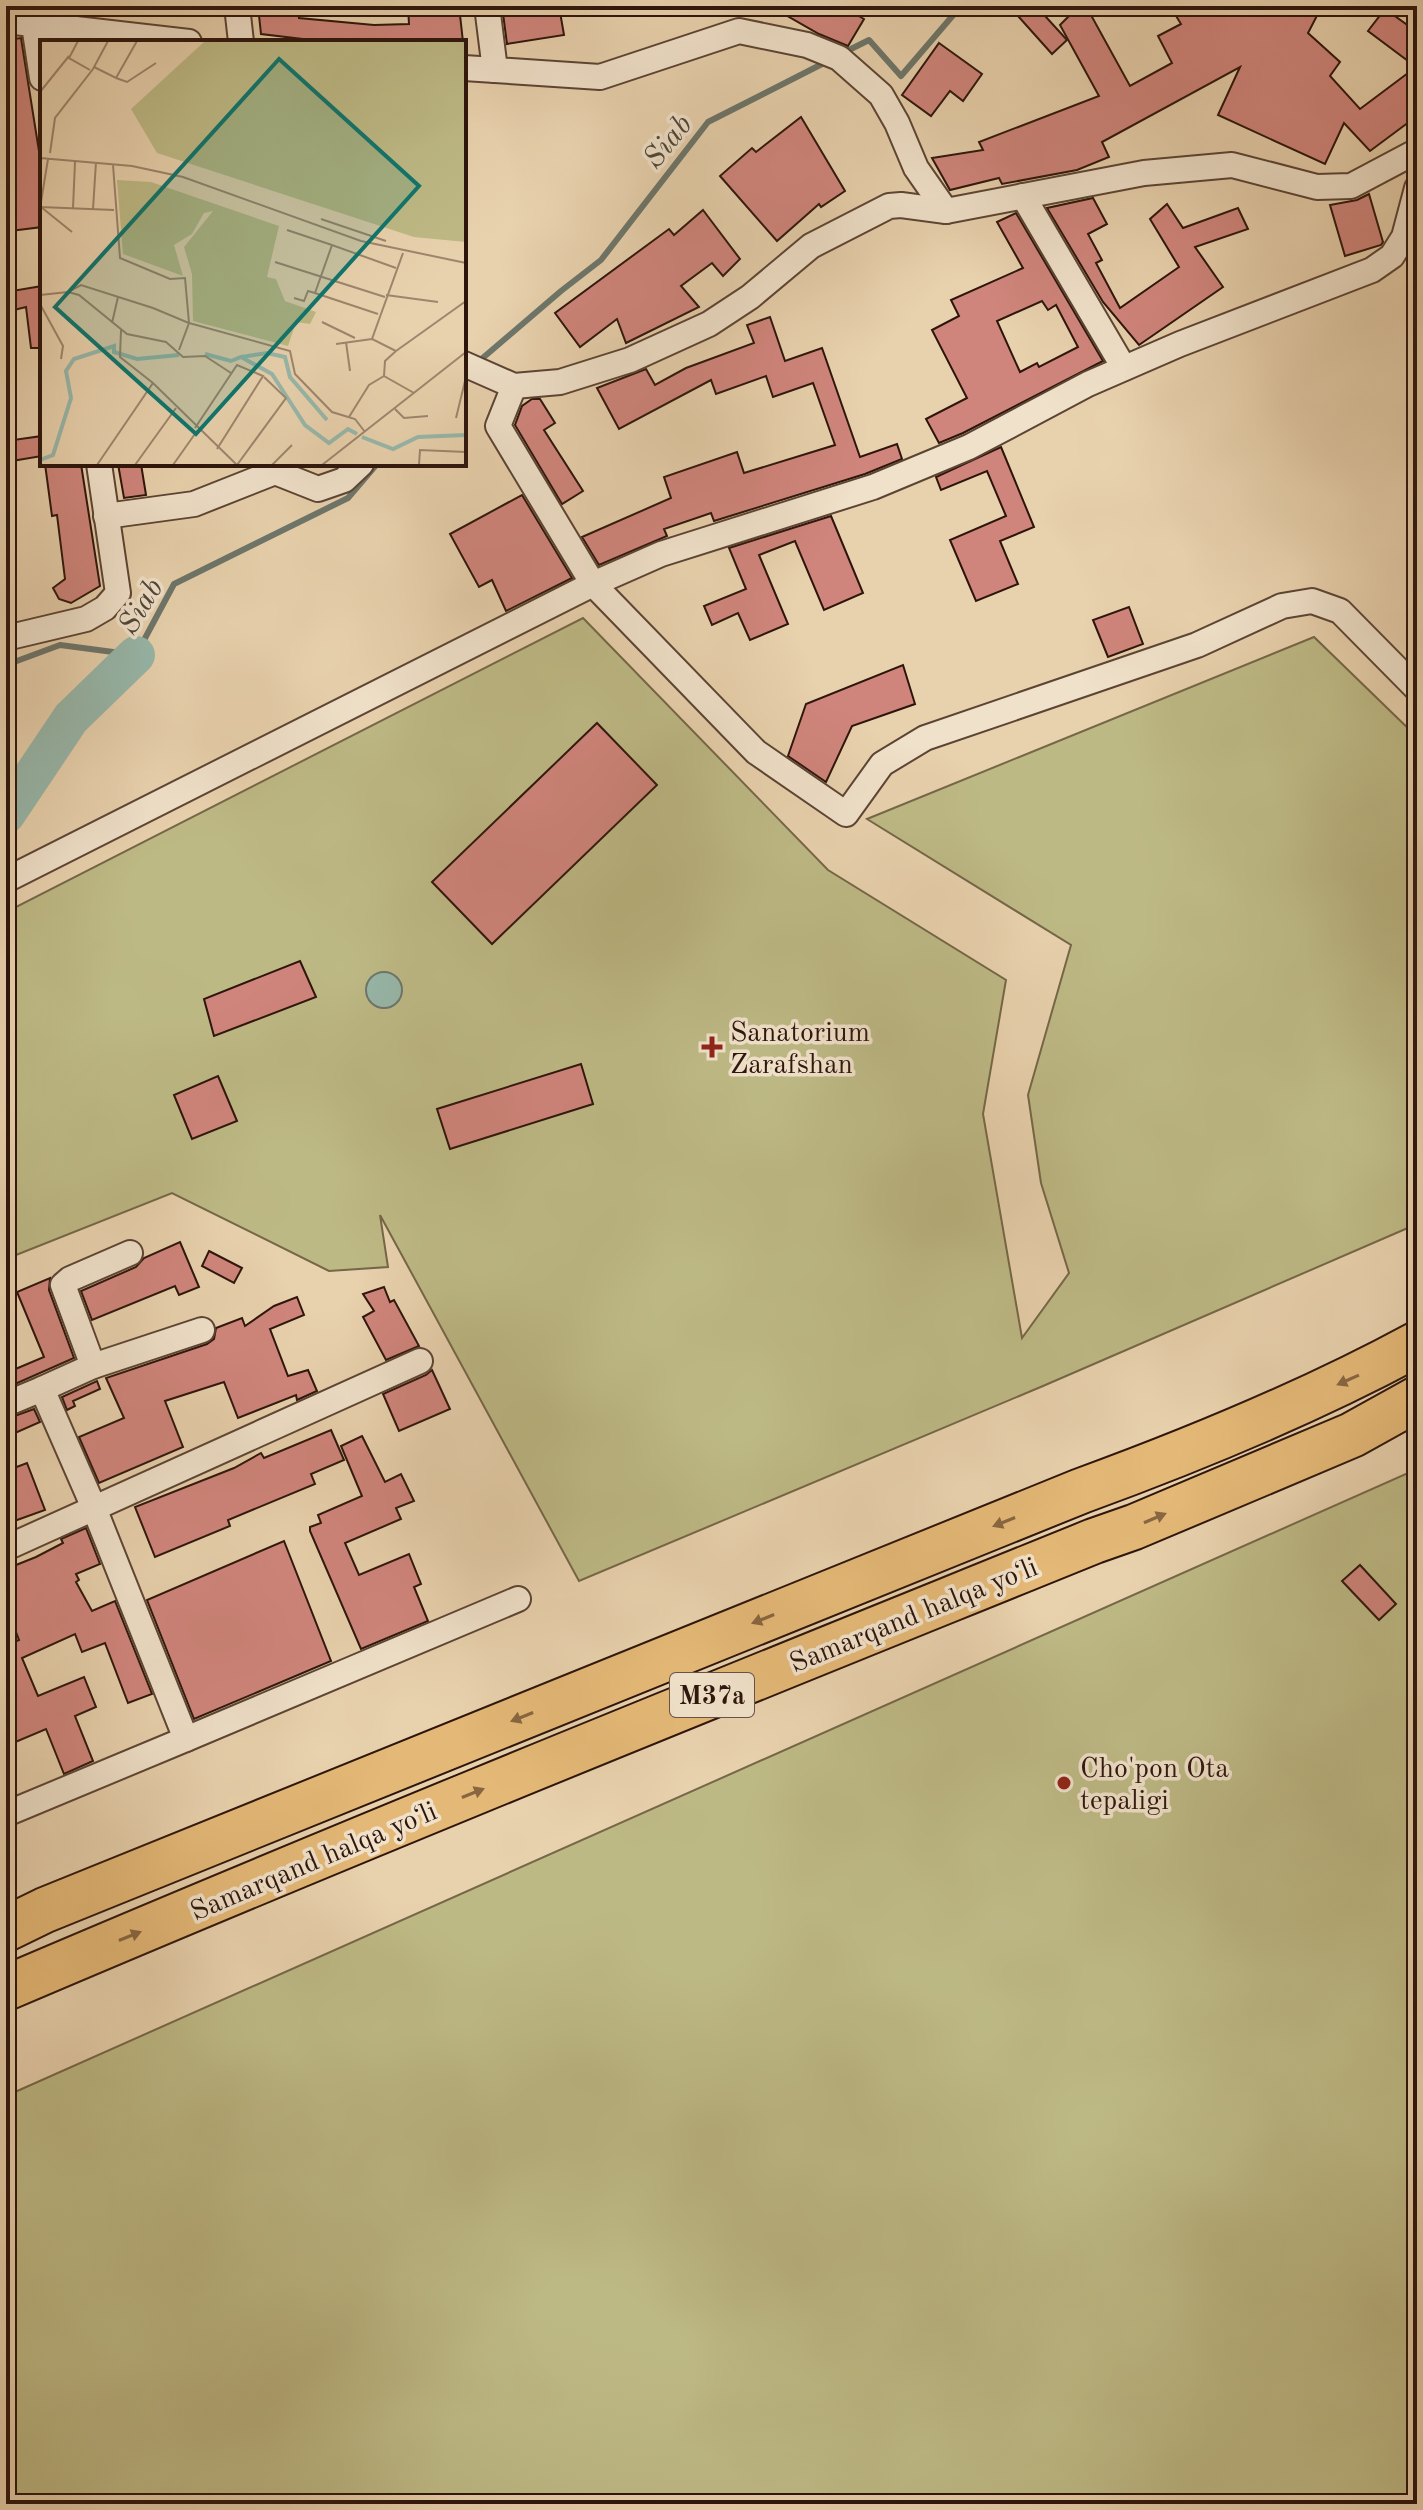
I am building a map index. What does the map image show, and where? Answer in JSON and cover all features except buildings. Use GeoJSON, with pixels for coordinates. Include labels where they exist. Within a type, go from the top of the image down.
{"type":"FeatureCollection","features":[{"type":"Feature","properties":{"kind":"highway","name":"Samarqand halqa yoʻli"},"geometry":{"type":"LineString","coordinates":[[6,1929],[45,1910],[1081,1491],[1187,1451],[1366,1372],[1417,1344]]}},
{"type":"Feature","properties":{"kind":"highway","name":"Samarqand halqa yoʻli"},"geometry":{"type":"LineString","coordinates":[[6,1988],[323,1854],[1134,1527],[1352,1435],[1417,1399]]}},
{"type":"Feature","properties":{"kind":"highway"},"geometry":{"type":"LineString","coordinates":[[1081,1491],[1064,1506],[1061,1516],[1063,1525],[1075,1538],[1094,1541]]}},
{"type":"Feature","properties":{"kind":"highway"},"geometry":{"type":"LineString","coordinates":[[45,1910],[69,1910],[80,1917],[85,1925],[84,1947],[63,1964]]}},
{"type":"Feature","properties":{"kind":"street"},"geometry":{"type":"LineString","coordinates":[[237,6],[241,40]]}},
{"type":"Feature","properties":{"kind":"street"},"geometry":{"type":"LineString","coordinates":[[487,6],[495,70]]}},
{"type":"Feature","properties":{"kind":"street"},"geometry":{"type":"LineString","coordinates":[[6,21],[171,40]]}},
{"type":"Feature","properties":{"kind":"street"},"geometry":{"type":"LineString","coordinates":[[34,25],[40,65]]}},
{"type":"Feature","properties":{"kind":"street"},"geometry":{"type":"LineString","coordinates":[[466,68],[600,77],[739,31],[807,45],[830,54],[881,95],[916,168],[946,211]]}},
{"type":"Feature","properties":{"kind":"street"},"geometry":{"type":"LineString","coordinates":[[466,364],[503,382],[560,382],[630,360],[709,324],[750,297],[811,246],[889,206],[946,211],[1144,173],[1232,165],[1317,187],[1351,186],[1417,151]]}},
{"type":"Feature","properties":{"kind":"street"},"geometry":{"type":"LineString","coordinates":[[6,880],[593,584],[661,554],[873,487],[969,447],[1124,368],[1372,270],[1392,256],[1404,237],[1417,188]]}},
{"type":"Feature","properties":{"kind":"street"},"geometry":{"type":"LineString","coordinates":[[1023,196],[1124,368]]}},
{"type":"Feature","properties":{"kind":"street"},"geometry":{"type":"LineString","coordinates":[[503,382],[498,426],[593,584],[756,752],[846,814],[882,764],[925,738],[1197,645],[1282,606],[1312,601],[1340,611],[1417,689]]}},
{"type":"Feature","properties":{"kind":"street"},"geometry":{"type":"LineString","coordinates":[[6,638],[86,619],[105,608],[118,593],[99,466]]}},
{"type":"Feature","properties":{"kind":"street"},"geometry":{"type":"LineString","coordinates":[[106,516],[194,504],[275,472],[318,489],[344,480],[359,466]]}},
{"type":"Feature","properties":{"kind":"street"},"geometry":{"type":"LineString","coordinates":[[93,1366],[63,1285],[130,1253]]}},
{"type":"Feature","properties":{"kind":"street"},"geometry":{"type":"LineString","coordinates":[[6,1404],[93,1366],[202,1330]]}},
{"type":"Feature","properties":{"kind":"street"},"geometry":{"type":"LineString","coordinates":[[6,1548],[420,1361]]}},
{"type":"Feature","properties":{"kind":"street"},"geometry":{"type":"LineString","coordinates":[[42,1389],[94,1508],[186,1739]]}},
{"type":"Feature","properties":{"kind":"street"},"geometry":{"type":"LineString","coordinates":[[6,1814],[518,1599]]}},
{"type":"Feature","properties":{"kind":"shaded area","name":"Sanatorium Zarafshan"},"geometry":{"type":"Polygon","coordinates":[[[583,618],[828,870],[1006,980],[983,1114],[1022,1338],[1069,1273],[1041,1183],[1028,1095],[1071,945],[867,819],[1314,637],[1417,737],[1417,1224],[1043,1386],[579,1581],[380,1215],[388,1267],[329,1271],[172,1193],[6,1259],[6,912],[583,618]]]}},
{"type":"Feature","properties":{"kind":"shaded area"},"geometry":{"type":"Polygon","coordinates":[[[384,972],[397,977],[402,990],[397,1003],[384,1008],[371,1003],[366,990],[371,977],[384,972]]]}},
{"type":"Feature","properties":{"kind":"shaded area","name":"Cho'pon Ota tepaligi"},"geometry":{"type":"Polygon","coordinates":[[[1417,1469],[1417,2504],[6,2504],[6,2096],[1417,1469]]]}},
{"type":"Feature","properties":{"kind":"waterway","name":"Siab"},"geometry":{"type":"LineString","coordinates":[[841,54],[869,40],[901,76],[961,6]]}},
{"type":"Feature","properties":{"kind":"waterway","name":"Siab"},"geometry":{"type":"LineString","coordinates":[[478,362],[601,260],[708,122],[828,61]]}},
{"type":"Feature","properties":{"kind":"waterway","name":"Siab"},"geometry":{"type":"LineString","coordinates":[[6,665],[60,645],[136,655],[174,584],[348,498],[375,466]]}},
{"type":"Feature","properties":{"kind":"waterway"},"geometry":{"type":"LineString","coordinates":[[6,815],[71,718],[136,655]]}},
{"type":"Feature","properties":{"kind":"place","name":"Sanatorium Zarafshan"},"geometry":{"type":"Point","coordinates":[712,1047]}},
{"type":"Feature","properties":{"kind":"place","name":"Cho'pon Ota tepaligi"},"geometry":{"type":"Point","coordinates":[1064,1783]}}]}
